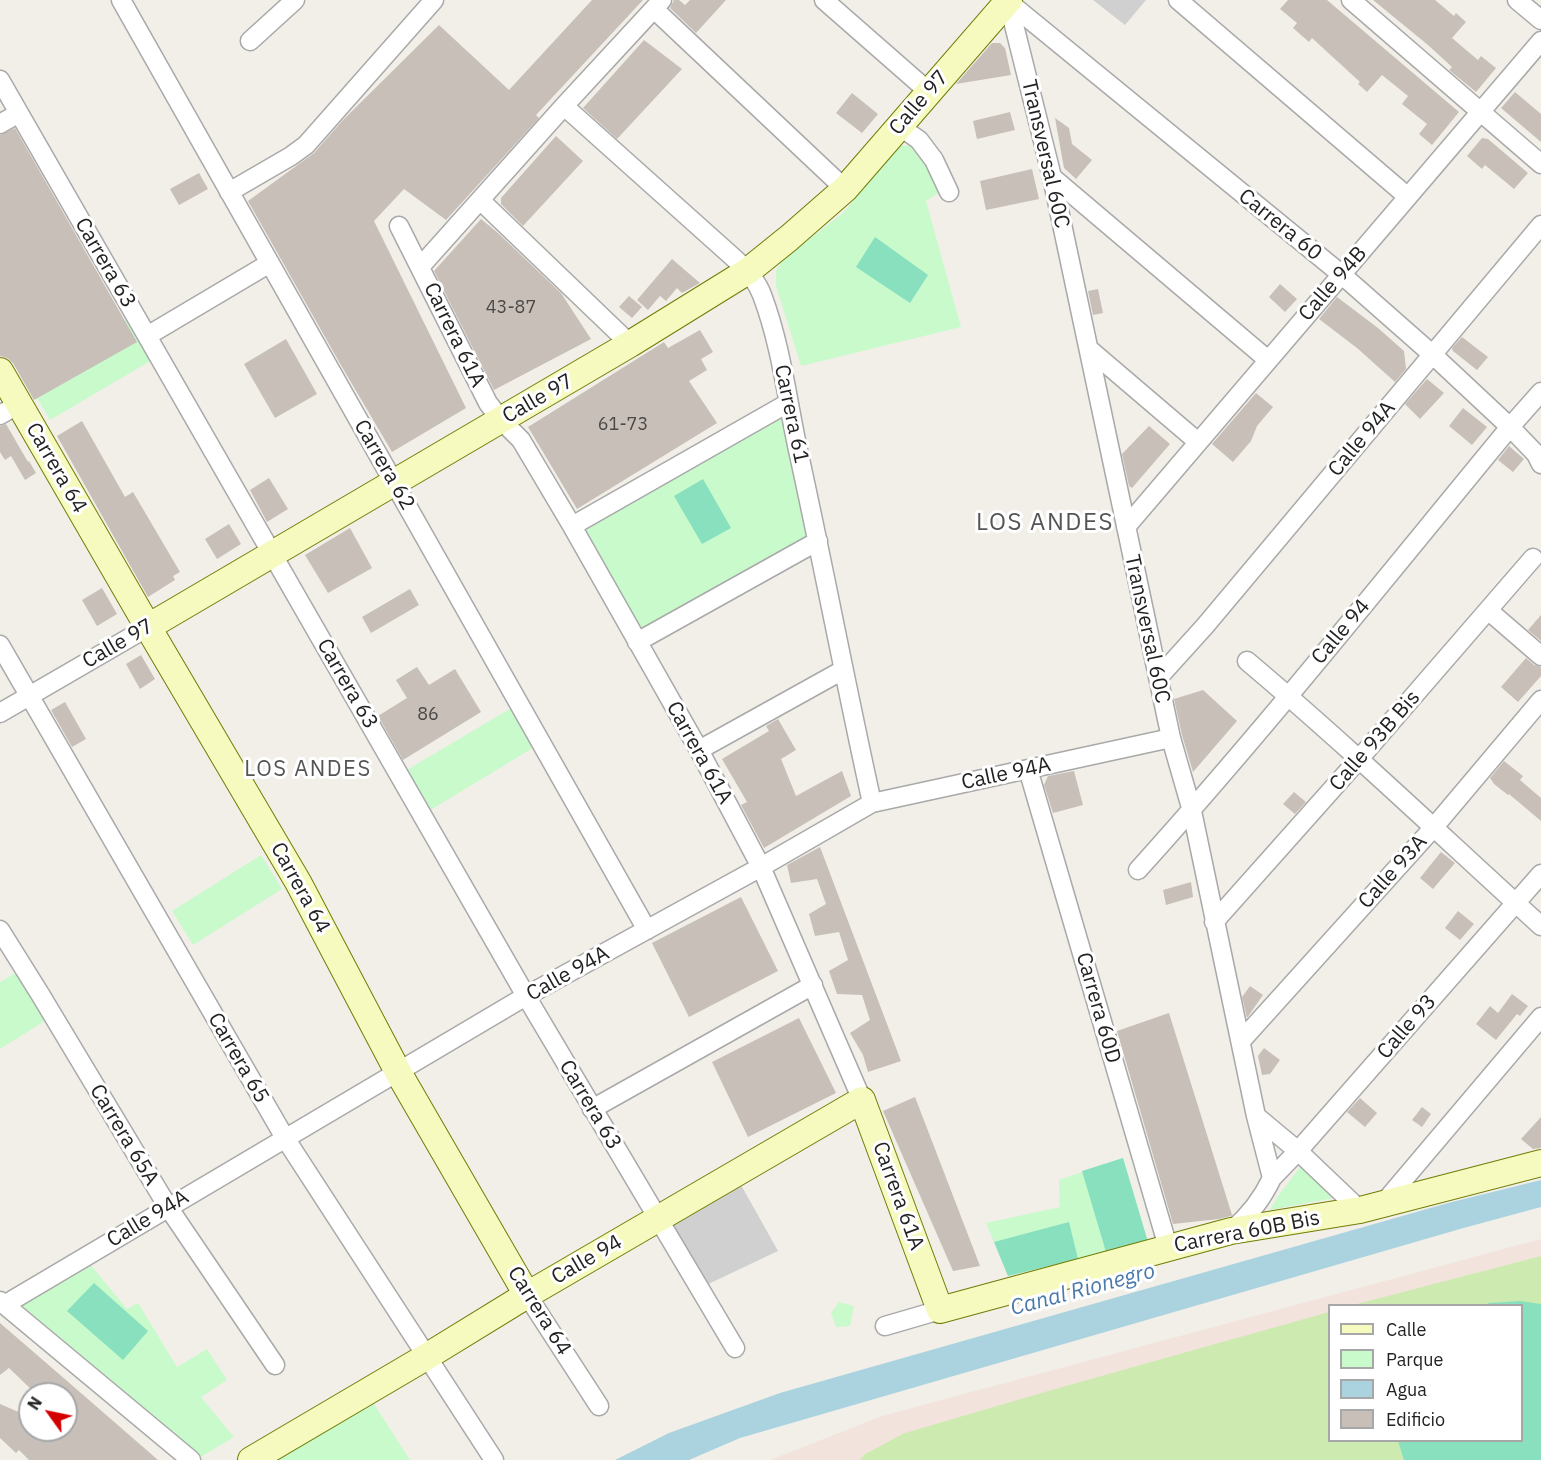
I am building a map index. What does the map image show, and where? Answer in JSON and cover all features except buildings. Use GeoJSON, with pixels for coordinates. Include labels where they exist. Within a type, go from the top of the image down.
{"type":"FeatureCollection","features":[{"type":"Feature","properties":{"kind":"street","name":"Carrera 62"},"geometry":{"type":"LineString","coordinates":[[121,0],[647,930]]}},
{"type":"Feature","properties":{"kind":"street"},"geometry":{"type":"LineString","coordinates":[[249,41],[295,0]]}},
{"type":"Feature","properties":{"kind":"street"},"geometry":{"type":"LineString","coordinates":[[229,192],[306,146],[434,0]]}},
{"type":"Feature","properties":{"kind":"street"},"geometry":{"type":"LineString","coordinates":[[824,0],[929,92]]}},
{"type":"Feature","properties":{"kind":"street","name":"Calle 97"},"geometry":{"type":"LineString","coordinates":[[0,713],[630,344],[748,271],[845,189],[1007,0]]}},
{"type":"Feature","properties":{"kind":"street","name":"Transversal 60C"},"geometry":{"type":"LineString","coordinates":[[1007,0],[1052,177],[1171,738],[1192,811],[1256,1116],[1272,1178]]}},
{"type":"Feature","properties":{"kind":"street","name":"Carrera 60"},"geometry":{"type":"LineString","coordinates":[[1007,0],[1341,274],[1510,427],[1536,454],[1541,464]]}},
{"type":"Feature","properties":{"kind":"street"},"geometry":{"type":"LineString","coordinates":[[1178,0],[1408,197]]}},
{"type":"Feature","properties":{"kind":"street"},"geometry":{"type":"LineString","coordinates":[[1352,0],[1541,164]]}},
{"type":"Feature","properties":{"kind":"street"},"geometry":{"type":"LineString","coordinates":[[1517,0],[1541,20]]}},
{"type":"Feature","properties":{"kind":"street"},"geometry":{"type":"LineString","coordinates":[[420,267],[658,4],[845,189]]}},
{"type":"Feature","properties":{"kind":"street","name":"Calle 94B"},"geometry":{"type":"LineString","coordinates":[[1126,527],[1541,41]]}},
{"type":"Feature","properties":{"kind":"street","name":"Carrera 63"},"geometry":{"type":"LineString","coordinates":[[0,80],[526,996],[735,1348]]}},
{"type":"Feature","properties":{"kind":"street","name":"Carrera 61"},"geometry":{"type":"LineString","coordinates":[[564,106],[748,271],[761,292],[777,344],[872,803]]}},
{"type":"Feature","properties":{"kind":"street"},"geometry":{"type":"LineString","coordinates":[[0,124],[19,113]]}},
{"type":"Feature","properties":{"kind":"street"},"geometry":{"type":"LineString","coordinates":[[899,126],[919,140],[934,160],[949,192]]}},
{"type":"Feature","properties":{"kind":"street"},"geometry":{"type":"LineString","coordinates":[[1052,177],[1268,360]]}},
{"type":"Feature","properties":{"kind":"street"},"geometry":{"type":"LineString","coordinates":[[480,200],[630,344]]}},
{"type":"Feature","properties":{"kind":"street","name":"Calle 94A"},"geometry":{"type":"LineString","coordinates":[[1158,678],[1205,626],[1541,225]]}},
{"type":"Feature","properties":{"kind":"street","name":"Carrera 61A"},"geometry":{"type":"LineString","coordinates":[[399,226],[488,403],[521,440],[572,526],[699,750],[761,867],[862,1100],[940,1310]]}},
{"type":"Feature","properties":{"kind":"street"},"geometry":{"type":"LineString","coordinates":[[147,336],[270,263]]}},
{"type":"Feature","properties":{"kind":"street"},"geometry":{"type":"LineString","coordinates":[[1089,349],[1198,442]]}},
{"type":"Feature","properties":{"kind":"street","name":"Carrera 64"},"geometry":{"type":"LineString","coordinates":[[0,371],[9,410],[148,627],[298,882],[398,1072],[527,1295],[599,1406]]}},
{"type":"Feature","properties":{"kind":"street","name":"Calle 94"},"geometry":{"type":"LineString","coordinates":[[1138,870],[1192,811],[1541,392]]}},
{"type":"Feature","properties":{"kind":"street"},"geometry":{"type":"LineString","coordinates":[[572,526],[788,403]]}},
{"type":"Feature","properties":{"kind":"street"},"geometry":{"type":"LineString","coordinates":[[637,642],[818,541]]}},
{"type":"Feature","properties":{"kind":"street","name":"Calle 93B Bis"},"geometry":{"type":"LineString","coordinates":[[1214,922],[1489,611],[1533,558]]}},
{"type":"Feature","properties":{"kind":"street"},"geometry":{"type":"LineString","coordinates":[[1489,611],[1541,656]]}},
{"type":"Feature","properties":{"kind":"street","name":"Carrera 65"},"geometry":{"type":"LineString","coordinates":[[0,645],[285,1138],[494,1460]]}},
{"type":"Feature","properties":{"kind":"street"},"geometry":{"type":"LineString","coordinates":[[1247,661],[1359,759],[1541,926]]}},
{"type":"Feature","properties":{"kind":"street"},"geometry":{"type":"LineString","coordinates":[[699,750],[843,670]]}},
{"type":"Feature","properties":{"kind":"street","name":"Calle 93A"},"geometry":{"type":"LineString","coordinates":[[1241,1041],[1434,827],[1541,700]]}},
{"type":"Feature","properties":{"kind":"street","name":"Calle 94A"},"geometry":{"type":"LineString","coordinates":[[2,1303],[526,996],[761,867],[872,803],[1171,738]]}},
{"type":"Feature","properties":{"kind":"street","name":"Carrera 60D"},"geometry":{"type":"LineString","coordinates":[[1028,770],[1168,1247]]}},
{"type":"Feature","properties":{"kind":"street","name":"Calle 93"},"geometry":{"type":"LineString","coordinates":[[1272,1178],[1541,874]]}},
{"type":"Feature","properties":{"kind":"street","name":"Carrera 65A"},"geometry":{"type":"LineString","coordinates":[[0,930],[168,1207],[274,1365]]}},
{"type":"Feature","properties":{"kind":"street"},"geometry":{"type":"LineString","coordinates":[[592,1109],[813,985]]}},
{"type":"Feature","properties":{"kind":"street"},"geometry":{"type":"LineString","coordinates":[[1256,1116],[1371,1208],[1541,1017]]}},
{"type":"Feature","properties":{"kind":"street","name":"Calle 94"},"geometry":{"type":"LineString","coordinates":[[251,1460],[527,1295],[862,1100]]}},
{"type":"Feature","properties":{"kind":"street","name":"Carrera 60B Bis"},"geometry":{"type":"LineString","coordinates":[[885,1326],[1168,1247],[1231,1232],[1371,1208],[1541,1163]]}},
{"type":"Feature","properties":{"kind":"street"},"geometry":{"type":"LineString","coordinates":[[1231,1232],[1256,1206],[1272,1178]]}},
{"type":"Feature","properties":{"kind":"street"},"geometry":{"type":"LineString","coordinates":[[2,1303],[190,1460]]}},
{"type":"Feature","properties":{"kind":"shaded area"},"geometry":{"type":"Polygon","coordinates":[[[1093,0],[1146,0],[1125,25],[1093,0]]]}},
{"type":"Feature","properties":{"kind":"shaded area"},"geometry":{"type":"Polygon","coordinates":[[[736,1176],[778,1251],[702,1287],[663,1218],[736,1176]]]}},
{"type":"Feature","properties":{"kind":"shaded area"},"geometry":{"type":"Polygon","coordinates":[[[1541,1239],[1541,1460],[770,1460],[882,1416],[1541,1239]]]}},
{"type":"Feature","properties":{"kind":"green space"},"geometry":{"type":"Polygon","coordinates":[[[914,145],[942,191],[926,201],[961,327],[801,366],[776,286],[776,271],[783,259],[843,213],[899,146],[914,145]]]}},
{"type":"Feature","properties":{"kind":"green space"},"geometry":{"type":"Polygon","coordinates":[[[875,237],[928,275],[910,303],[856,267],[875,237]]]}},
{"type":"Feature","properties":{"kind":"green space"},"geometry":{"type":"Polygon","coordinates":[[[128,318],[152,360],[50,420],[26,379],[128,318]]]}},
{"type":"Feature","properties":{"kind":"green space"},"geometry":{"type":"Polygon","coordinates":[[[782,415],[813,532],[640,632],[585,530],[782,415]]]}},
{"type":"Feature","properties":{"kind":"green space"},"geometry":{"type":"Polygon","coordinates":[[[703,479],[731,528],[702,544],[674,496],[703,479]]]}},
{"type":"Feature","properties":{"kind":"green space"},"geometry":{"type":"Polygon","coordinates":[[[513,707],[536,746],[429,811],[405,771],[513,707]]]}},
{"type":"Feature","properties":{"kind":"green space"},"geometry":{"type":"Polygon","coordinates":[[[261,855],[282,889],[193,945],[172,911],[261,855]]]}},
{"type":"Feature","properties":{"kind":"green space"},"geometry":{"type":"Polygon","coordinates":[[[19,971],[48,1019],[0,1049],[0,982],[19,971]]]}},
{"type":"Feature","properties":{"kind":"green space"},"geometry":{"type":"Polygon","coordinates":[[[1123,1158],[1148,1242],[1008,1276],[986,1223],[1060,1207],[1059,1180],[1123,1158]]]}},
{"type":"Feature","properties":{"kind":"green space"},"geometry":{"type":"Polygon","coordinates":[[[1123,1158],[1148,1242],[1106,1252],[1082,1171],[1123,1158]]]}},
{"type":"Feature","properties":{"kind":"green space"},"geometry":{"type":"Polygon","coordinates":[[[1301,1166],[1339,1197],[1270,1210],[1278,1196],[1301,1166]]]}},
{"type":"Feature","properties":{"kind":"green space"},"geometry":{"type":"Polygon","coordinates":[[[1069,1222],[1078,1259],[1008,1276],[994,1242],[1069,1222]]]}},
{"type":"Feature","properties":{"kind":"green space"},"geometry":{"type":"Polygon","coordinates":[[[1541,1256],[1541,1460],[860,1460],[865,1454],[905,1433],[1328,1312],[1328,1442],[1523,1442],[1523,1304],[1357,1304],[1541,1256]]]}},
{"type":"Feature","properties":{"kind":"green space"},"geometry":{"type":"Polygon","coordinates":[[[89,1263],[127,1309],[138,1303],[177,1367],[207,1349],[227,1380],[201,1397],[234,1437],[199,1458],[17,1307],[89,1263]]]}},
{"type":"Feature","properties":{"kind":"green space"},"geometry":{"type":"Polygon","coordinates":[[[94,1283],[148,1331],[123,1360],[67,1311],[94,1283]]]}},
{"type":"Feature","properties":{"kind":"green space"},"geometry":{"type":"Polygon","coordinates":[[[1520,1301],[1541,1304],[1541,1460],[1404,1460],[1398,1442],[1523,1442],[1523,1304],[1486,1304],[1520,1301]]]}},
{"type":"Feature","properties":{"kind":"green space"},"geometry":{"type":"Polygon","coordinates":[[[839,1302],[854,1306],[850,1326],[836,1327],[831,1313],[839,1302]]]}},
{"type":"Feature","properties":{"kind":"green space"},"geometry":{"type":"Polygon","coordinates":[[[374,1404],[410,1460],[276,1460],[374,1404]]]}},
{"type":"Feature","properties":{"kind":"water"},"geometry":{"type":"Polygon","coordinates":[[[1541,1180],[1541,1207],[740,1438],[689,1460],[615,1460],[669,1433],[780,1393],[1448,1203],[1541,1180]]]}},
{"type":"Feature","properties":{"kind":"district","name":"LOS ANDES"},"geometry":{"type":"Point","coordinates":[1045,523]}},
{"type":"Feature","properties":{"kind":"district","name":"LOS ANDES"},"geometry":{"type":"Point","coordinates":[308,770]}},
{"type":"Feature","properties":{"kind":"water label","name":"Canal Rionegro"},"geometry":{"type":"Point","coordinates":[1083,1290]}}]}
